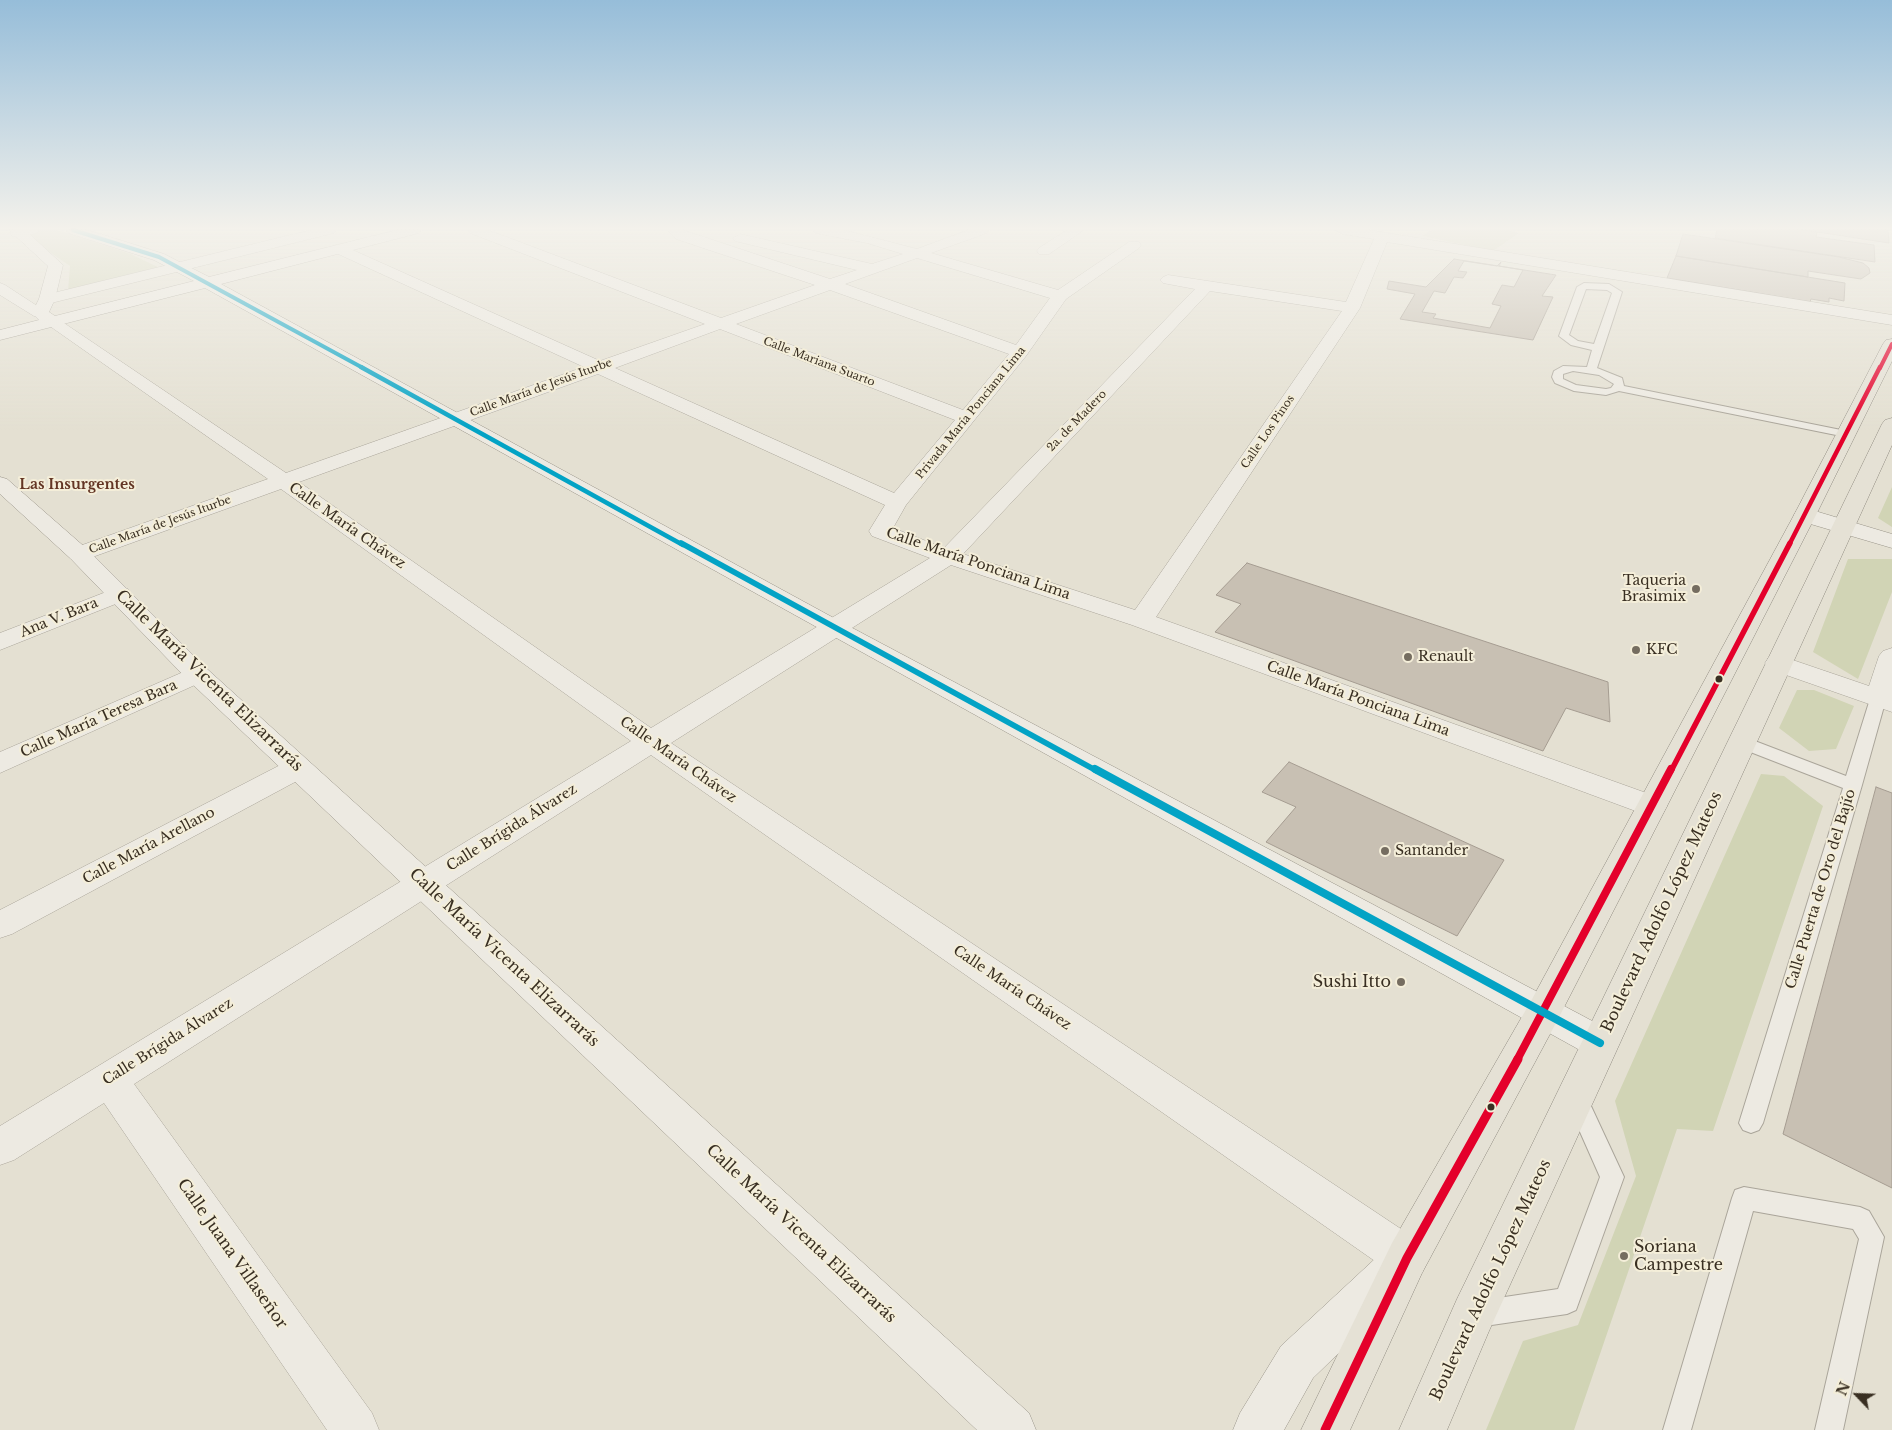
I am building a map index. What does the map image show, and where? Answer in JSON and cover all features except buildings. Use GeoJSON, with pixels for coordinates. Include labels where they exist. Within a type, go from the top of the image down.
{"type":"FeatureCollection","features":[{"type":"Feature","properties":{"kind":"main road"},"geometry":{"type":"LineString","coordinates":[[1325,1430],[1407,1258],[1544,1011],[1805,515],[1892,344]]}},
{"type":"Feature","properties":{"kind":"main road","name":"Boulevard Adolfo López Mateos"},"geometry":{"type":"LineString","coordinates":[[1423,1430],[1473,1315],[1842,526],[1892,424]]}},
{"type":"Feature","properties":{"kind":"street","name":"Calle María Chávez"},"geometry":{"type":"LineString","coordinates":[[17,297],[46,311],[651,742],[1407,1258]]}},
{"type":"Feature","properties":{"kind":"street"},"geometry":{"type":"LineString","coordinates":[[46,311],[49,297]]}},
{"type":"Feature","properties":{"kind":"street"},"geometry":{"type":"LineString","coordinates":[[0,335],[46,311],[89,297]]}},
{"type":"Feature","properties":{"kind":"street"},"geometry":{"type":"LineString","coordinates":[[46,311],[128,297]]}},
{"type":"Feature","properties":{"kind":"street"},"geometry":{"type":"LineString","coordinates":[[232,297],[834,628],[1600,1043]]}},
{"type":"Feature","properties":{"kind":"street"},"geometry":{"type":"LineString","coordinates":[[442,297],[898,504]]}},
{"type":"Feature","properties":{"kind":"street","name":"Calle Mariana Suarto"},"geometry":{"type":"LineString","coordinates":[[649,297],[967,418]]}},
{"type":"Feature","properties":{"kind":"street","name":"Calle María de Jesús Iturbe"},"geometry":{"type":"LineString","coordinates":[[79,554],[794,297]]}},
{"type":"Feature","properties":{"kind":"street"},"geometry":{"type":"LineString","coordinates":[[865,297],[1020,352]]}},
{"type":"Feature","properties":{"kind":"street","name":"Privada María Ponciana Lima"},"geometry":{"type":"LineString","coordinates":[[898,504],[1020,352],[1059,297]]}},
{"type":"Feature","properties":{"kind":"street","name":"2a. de Madero"},"geometry":{"type":"LineString","coordinates":[[948,557],[1196,297]]}},
{"type":"Feature","properties":{"kind":"street"},"geometry":{"type":"LineString","coordinates":[[1277,297],[1352,308]]}},
{"type":"Feature","properties":{"kind":"street","name":"Calle Los Pinos"},"geometry":{"type":"LineString","coordinates":[[1141,620],[1352,308],[1357,297]]}},
{"type":"Feature","properties":{"kind":"street"},"geometry":{"type":"LineString","coordinates":[[1749,297],[1892,320]]}},
{"type":"Feature","properties":{"kind":"street","name":"Calle María Vicenta Elizarrarás"},"geometry":{"type":"LineString","coordinates":[[0,483],[79,554],[197,674],[1012,1430]]}},
{"type":"Feature","properties":{"kind":"street","name":"Calle María Ponciana Lima"},"geometry":{"type":"LineString","coordinates":[[898,504],[880,531],[948,557],[1141,620],[1652,806]]}},
{"type":"Feature","properties":{"kind":"street"},"geometry":{"type":"LineString","coordinates":[[1805,515],[1892,541]]}},
{"type":"Feature","properties":{"kind":"street","name":"Calle Brígida Álvarez"},"geometry":{"type":"LineString","coordinates":[[0,1147],[948,557]]}},
{"type":"Feature","properties":{"kind":"street","name":"Ana V. Bara"},"geometry":{"type":"LineString","coordinates":[[0,642],[119,594]]}},
{"type":"Feature","properties":{"kind":"street","name":"Calle Puerta de Oro del Bajío"},"geometry":{"type":"LineString","coordinates":[[1885,702],[1892,656]]}},
{"type":"Feature","properties":{"kind":"street"},"geometry":{"type":"LineString","coordinates":[[1778,663],[1885,702]]}},
{"type":"Feature","properties":{"kind":"street","name":"Calle María Teresa Bara"},"geometry":{"type":"LineString","coordinates":[[0,763],[197,674]]}},
{"type":"Feature","properties":{"kind":"street","name":"Calle María Arellano"},"geometry":{"type":"LineString","coordinates":[[0,925],[298,768]]}},
{"type":"Feature","properties":{"kind":"street","name":"Calle Juana Villaseñor"},"geometry":{"type":"LineString","coordinates":[[109,1079],[355,1430]]}},
{"type":"Feature","properties":{"kind":"street"},"geometry":{"type":"LineString","coordinates":[[1257,1430],[1297,1362],[1407,1258]]}},
{"type":"Feature","properties":{"kind":"lane"},"geometry":{"type":"LineString","coordinates":[[1578,297],[1564,336],[1575,343],[1597,348]]}},
{"type":"Feature","properties":{"kind":"lane"},"geometry":{"type":"LineString","coordinates":[[1591,369],[1615,297]]}},
{"type":"Feature","properties":{"kind":"lane"},"geometry":{"type":"LineString","coordinates":[[1619,388],[1618,380],[1591,369],[1563,370],[1558,372],[1557,377],[1566,385],[1585,391],[1606,392],[1619,388],[1846,434]]}},
{"type":"Feature","properties":{"kind":"lane","name":"Calle Puerta de Oro del Bajío"},"geometry":{"type":"LineString","coordinates":[[1752,1123],[1853,785],[1885,702]]}},
{"type":"Feature","properties":{"kind":"lane"},"geometry":{"type":"LineString","coordinates":[[1742,742],[1853,785]]}},
{"type":"Feature","properties":{"kind":"lane"},"geometry":{"type":"LineString","coordinates":[[1473,1315],[1567,1301],[1612,1177],[1576,1097]]}},
{"type":"Feature","properties":{"kind":"lane"},"geometry":{"type":"LineString","coordinates":[[1678,1430],[1744,1198],[1860,1219],[1872,1237],[1829,1430]]}},
{"type":"Feature","properties":{"kind":"green space"},"geometry":{"type":"Polygon","coordinates":[[[1892,487],[1892,527],[1878,518],[1892,487]]]}},
{"type":"Feature","properties":{"kind":"green space"},"geometry":{"type":"Polygon","coordinates":[[[1848,559],[1892,559],[1892,592],[1858,679],[1813,652],[1848,559]]]}},
{"type":"Feature","properties":{"kind":"green space"},"geometry":{"type":"Polygon","coordinates":[[[1797,690],[1814,690],[1854,706],[1836,749],[1809,751],[1779,728],[1797,690]]]}},
{"type":"Feature","properties":{"kind":"green space"},"geometry":{"type":"Polygon","coordinates":[[[1761,774],[1784,776],[1823,806],[1713,1131],[1677,1129],[1574,1430],[1486,1430],[1523,1341],[1578,1325],[1636,1176],[1615,1101],[1761,774]]]}},
{"type":"Feature","properties":{"kind":"transit line"},"geometry":{"type":"LineString","coordinates":[[233,297],[834,628],[1600,1043]]}},
{"type":"Feature","properties":{"kind":"transit line"},"geometry":{"type":"LineString","coordinates":[[1325,1430],[1407,1258],[1544,1011],[1805,515],[1892,344]]}},
{"type":"Feature","properties":{"kind":"place","name":"Taqueria Brasimix"},"geometry":{"type":"Point","coordinates":[1696,589]}},
{"type":"Feature","properties":{"kind":"place","name":"KFC"},"geometry":{"type":"Point","coordinates":[1636,650]}},
{"type":"Feature","properties":{"kind":"place","name":"Renault"},"geometry":{"type":"Point","coordinates":[1408,657]}},
{"type":"Feature","properties":{"kind":"place","name":"Santander"},"geometry":{"type":"Point","coordinates":[1385,851]}},
{"type":"Feature","properties":{"kind":"place","name":"Sushi Itto"},"geometry":{"type":"Point","coordinates":[1401,982]}},
{"type":"Feature","properties":{"kind":"place","name":"Soriana Campestre"},"geometry":{"type":"Point","coordinates":[1624,1256]}},
{"type":"Feature","properties":{"kind":"district","name":"Las Insurgentes"},"geometry":{"type":"Point","coordinates":[77,485]}}]}
